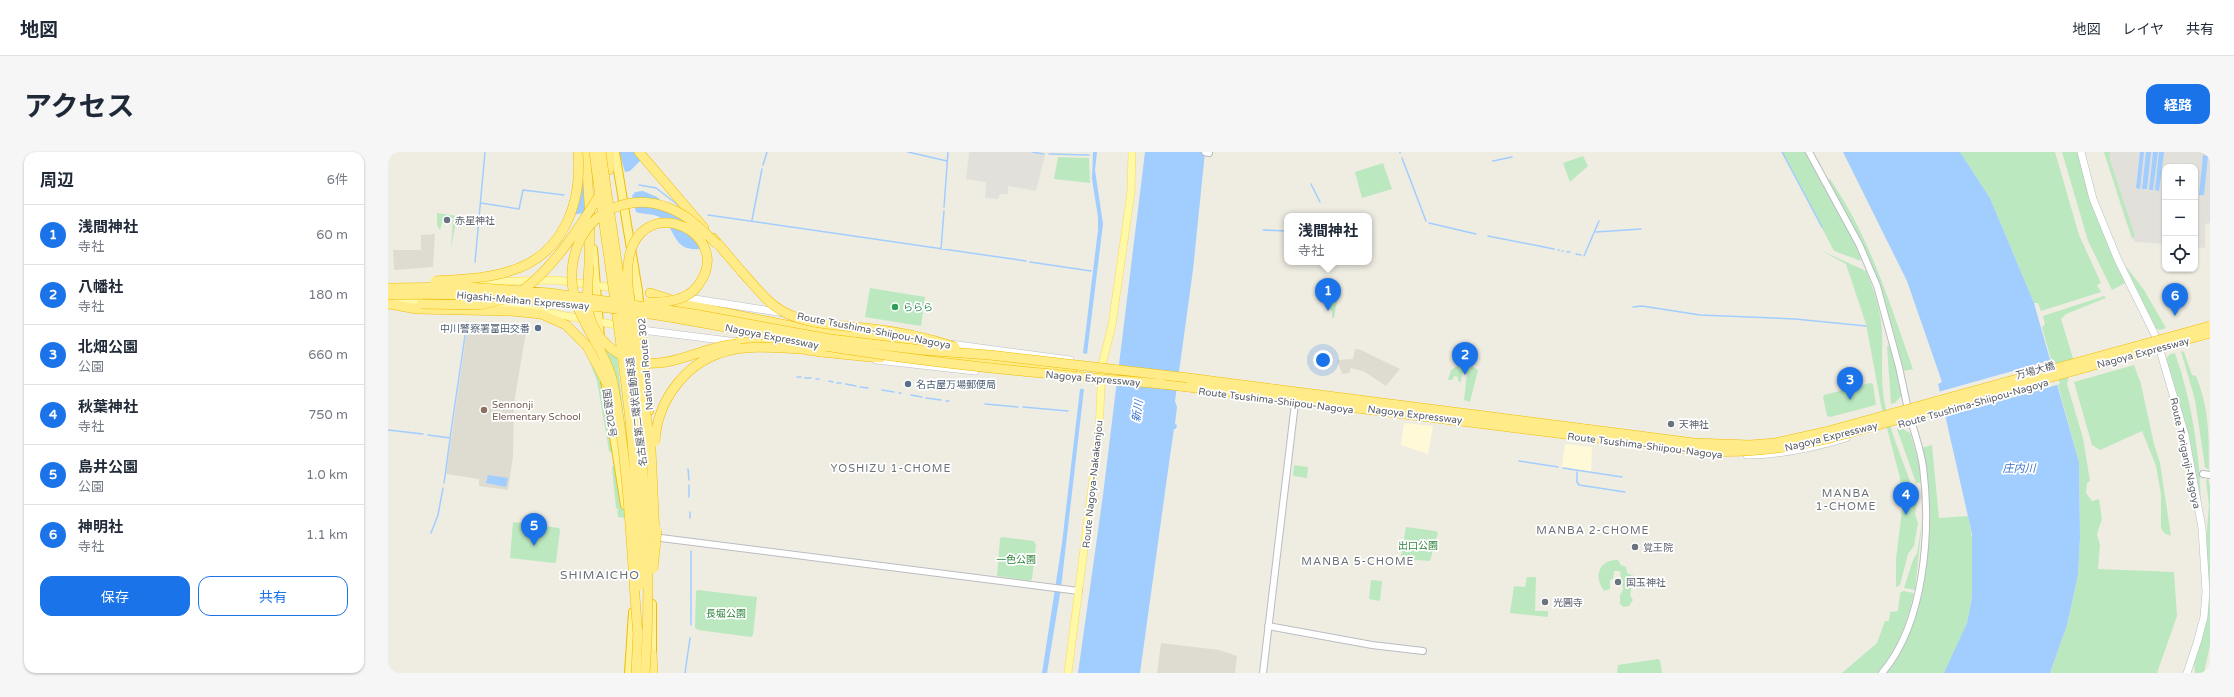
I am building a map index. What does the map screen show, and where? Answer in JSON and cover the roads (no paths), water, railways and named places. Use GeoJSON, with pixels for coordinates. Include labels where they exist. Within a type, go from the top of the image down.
{"type":"FeatureCollection","features":[{"type":"Feature","properties":{"kind":"highway"},"geometry":{"type":"LineString","coordinates":[[388,287],[500,274],[521,267],[539,256],[554,243],[570,217],[579,183],[578,152]]}},
{"type":"Feature","properties":{"kind":"highway"},"geometry":{"type":"LineString","coordinates":[[587,152],[590,219],[588,304],[593,324],[608,346],[627,358],[650,364],[672,361],[708,349],[730,344],[759,343],[801,349],[958,365]]}},
{"type":"Feature","properties":{"kind":"highway","name":"国道302号"},"geometry":{"type":"LineString","coordinates":[[587,152],[591,177],[595,285],[599,322],[616,455],[630,533],[633,588],[629,673]]}},
{"type":"Feature","properties":{"kind":"highway","name":"名古屋第二環状自動車道"},"geometry":{"type":"LineString","coordinates":[[594,152],[636,478],[639,556],[636,673]]}},
{"type":"Feature","properties":{"kind":"highway","name":"名古屋第二環状自動車道"},"geometry":{"type":"LineString","coordinates":[[602,152],[643,477],[648,594],[646,673]]}},
{"type":"Feature","properties":{"kind":"highway"},"geometry":{"type":"LineString","coordinates":[[388,301],[489,304],[512,296],[526,287],[551,263],[600,194],[609,170],[610,152]]}},
{"type":"Feature","properties":{"kind":"highway","name":"National Route 302"},"geometry":{"type":"LineString","coordinates":[[615,152],[638,291],[649,402],[652,536],[652,653],[650,673]]}},
{"type":"Feature","properties":{"kind":"highway"},"geometry":{"type":"LineString","coordinates":[[639,152],[760,292],[785,312],[803,319],[835,325],[915,335],[955,347],[990,355]]}},
{"type":"Feature","properties":{"kind":"highway"},"geometry":{"type":"LineString","coordinates":[[638,636],[626,477],[619,425],[610,373],[599,348],[584,323],[575,300],[572,271],[575,254],[580,239],[589,226],[608,211],[623,205],[645,203],[670,208],[685,216],[717,244]]}},
{"type":"Feature","properties":{"kind":"highway"},"geometry":{"type":"LineString","coordinates":[[550,293],[622,300],[629,300],[636,301],[654,302],[679,299],[694,290],[702,280],[706,263],[703,246],[697,236],[687,228],[676,223],[658,224],[640,234],[632,246],[628,260],[628,286],[629,293],[630,301],[633,316],[652,450],[652,536],[646,673]]}},
{"type":"Feature","properties":{"kind":"highway","name":"Higashi-Meihan Expressway"},"geometry":{"type":"LineString","coordinates":[[388,287],[461,287],[550,293],[609,305]]}},
{"type":"Feature","properties":{"kind":"highway"},"geometry":{"type":"LineString","coordinates":[[650,293],[687,305],[815,330],[865,333],[955,347]]}},
{"type":"Feature","properties":{"kind":"highway","name":"Higashi-Meihan Expressway"},"geometry":{"type":"LineString","coordinates":[[388,301],[449,294],[499,296],[609,305]]}},
{"type":"Feature","properties":{"kind":"highway"},"geometry":{"type":"LineString","coordinates":[[388,301],[417,309],[522,312],[541,314],[558,321],[577,334],[593,354],[611,393],[619,425]]}},
{"type":"Feature","properties":{"kind":"highway","name":"Nagoya Expressway"},"geometry":{"type":"LineString","coordinates":[[609,305],[694,314],[830,339],[922,350],[990,355],[1661,439],[1722,445],[1775,443],[1825,432],[2210,326]]}},
{"type":"Feature","properties":{"kind":"highway","name":"Nagoya Expressway"},"geometry":{"type":"LineString","coordinates":[[609,305],[822,346],[958,365],[1162,384],[1693,450],[1751,452],[1776,450],[1827,439],[2210,333]]}},
{"type":"Feature","properties":{"kind":"highway"},"geometry":{"type":"LineString","coordinates":[[738,342],[831,346],[1157,380],[1162,384]]}},
{"type":"Feature","properties":{"kind":"highway"},"geometry":{"type":"LineString","coordinates":[[652,536],[659,519],[655,431],[661,409],[678,383],[698,364],[723,352],[753,347],[801,349]]}},
{"type":"Feature","properties":{"kind":"highway"},"geometry":{"type":"LineString","coordinates":[[652,653],[653,673]]}},
{"type":"Feature","properties":{"kind":"main road","name":"Route Nagoya-Nakakanjou"},"geometry":{"type":"LineString","coordinates":[[1068,673],[1099,432],[1103,382],[1131,192],[1132,152]]}},
{"type":"Feature","properties":{"kind":"main road","name":"Route Toriganji-Nagoya"},"geometry":{"type":"LineString","coordinates":[[2081,152],[2093,199],[2118,260],[2157,336],[2185,435],[2202,528],[2206,566],[2204,617],[2187,673]]}},
{"type":"Feature","properties":{"kind":"main road"},"geometry":{"type":"LineString","coordinates":[[388,287],[527,279],[595,285],[638,291]]}},
{"type":"Feature","properties":{"kind":"main road","name":"Route Tsushima-Shiipou-Nagoya"},"geometry":{"type":"LineString","coordinates":[[638,291],[769,310],[954,345],[1106,366],[1663,436],[1749,442],[1800,434],[1916,403]]}},
{"type":"Feature","properties":{"kind":"main road"},"geometry":{"type":"LineString","coordinates":[[388,301],[492,302],[543,310],[642,330],[878,360],[1103,382]]}},
{"type":"Feature","properties":{"kind":"main road"},"geometry":{"type":"LineString","coordinates":[[2157,336],[2210,322]]}},
{"type":"Feature","properties":{"kind":"main road","name":"万場大橋"},"geometry":{"type":"LineString","coordinates":[[1916,403],[2157,336]]}},
{"type":"Feature","properties":{"kind":"main road","name":"Route Tsushima-Shiipou-Nagoya"},"geometry":{"type":"LineString","coordinates":[[1103,382],[1187,389],[1685,452],[1770,455],[1808,448],[2210,337]]}},
{"type":"Feature","properties":{"kind":"street"},"geometry":{"type":"LineString","coordinates":[[1809,152],[1859,244],[1877,286],[1899,367],[1907,405]]}},
{"type":"Feature","properties":{"kind":"street"},"geometry":{"type":"LineString","coordinates":[[449,283],[451,272]]}},
{"type":"Feature","properties":{"kind":"street"},"geometry":{"type":"LineString","coordinates":[[1263,673],[1294,403]]}},
{"type":"Feature","properties":{"kind":"street"},"geometry":{"type":"LineString","coordinates":[[1882,673],[1902,640],[1911,618],[1918,593],[1924,557],[1925,522],[1923,467],[1911,420]]}},
{"type":"Feature","properties":{"kind":"street"},"geometry":{"type":"LineString","coordinates":[[2203,474],[2210,475]]}},
{"type":"Feature","properties":{"kind":"street"},"geometry":{"type":"LineString","coordinates":[[630,533],[1079,591]]}},
{"type":"Feature","properties":{"kind":"street"},"geometry":{"type":"LineString","coordinates":[[1268,626],[1372,645],[1423,650]]}},
{"type":"Feature","properties":{"kind":"water"},"geometry":{"type":"Polygon","coordinates":[[[619,152],[639,152],[641,160],[630,171],[625,172],[619,152]]]}},
{"type":"Feature","properties":{"kind":"water"},"geometry":{"type":"Polygon","coordinates":[[[1093,152],[1097,152],[1095,170],[1103,224],[1087,354],[1083,353],[1098,230],[1098,217],[1092,179],[1093,152]]]}},
{"type":"Feature","properties":{"kind":"water","name":"新川"},"geometry":{"type":"Polygon","coordinates":[[[1145,152],[1205,152],[1193,270],[1175,401],[1177,407],[1175,424],[1177,425],[1176,429],[1174,429],[1140,673],[1078,673],[1103,495],[1145,152]]]}},
{"type":"Feature","properties":{"kind":"water","name":"庄内川"},"geometry":{"type":"Polygon","coordinates":[[[1843,152],[1960,152],[1990,198],[2034,303],[2079,462],[2080,538],[2078,575],[2067,625],[2050,673],[1944,673],[1967,623],[1972,598],[1972,534],[1938,384],[1942,382],[1907,281],[1843,152]]]}},
{"type":"Feature","properties":{"kind":"water"},"geometry":{"type":"Polygon","coordinates":[[[2140,152],[2144,152],[2140,189],[2136,188],[2140,152]]]}},
{"type":"Feature","properties":{"kind":"water"},"geometry":{"type":"Polygon","coordinates":[[[2146,152],[2151,152],[2147,189],[2142,189],[2146,152]]]}},
{"type":"Feature","properties":{"kind":"water"},"geometry":{"type":"Polygon","coordinates":[[[2153,152],[2158,152],[2153,190],[2149,190],[2153,152]]]}},
{"type":"Feature","properties":{"kind":"water"},"geometry":{"type":"Polygon","coordinates":[[[2159,152],[2164,152],[2159,191],[2155,190],[2159,152]]]}},
{"type":"Feature","properties":{"kind":"water"},"geometry":{"type":"Polygon","coordinates":[[[2203,155],[2208,156],[2204,195],[2199,195],[2203,155]]]}},
{"type":"Feature","properties":{"kind":"water"},"geometry":{"type":"Polygon","coordinates":[[[580,179],[586,180],[587,208],[584,213],[566,216],[580,179]]]}},
{"type":"Feature","properties":{"kind":"water"},"geometry":{"type":"Polygon","coordinates":[[[643,191],[657,197],[705,241],[700,249],[691,249],[680,244],[666,223],[658,216],[636,212],[632,196],[635,192],[643,191]]]}},
{"type":"Feature","properties":{"kind":"water"},"geometry":{"type":"Polygon","coordinates":[[[1080,389],[1084,389],[1061,588],[1047,673],[1042,673],[1062,543],[1080,389]]]}},
{"type":"Feature","properties":{"kind":"water"},"geometry":{"type":"Polygon","coordinates":[[[488,475],[508,478],[506,487],[486,483],[488,475]]]}},
{"type":"Feature","properties":{"kind":"waterway"},"geometry":{"type":"LineString","coordinates":[[475,262],[485,152]]}},
{"type":"Feature","properties":{"kind":"waterway"},"geometry":{"type":"LineString","coordinates":[[763,165],[767,152]]}},
{"type":"Feature","properties":{"kind":"waterway"},"geometry":{"type":"LineString","coordinates":[[908,152],[947,161]]}},
{"type":"Feature","properties":{"kind":"waterway"},"geometry":{"type":"LineString","coordinates":[[944,207],[948,152]]}},
{"type":"Feature","properties":{"kind":"waterway"},"geometry":{"type":"LineString","coordinates":[[1032,152],[1044,154]]}},
{"type":"Feature","properties":{"kind":"waterway"},"geometry":{"type":"LineString","coordinates":[[1782,152],[1822,227]]}},
{"type":"Feature","properties":{"kind":"waterway"},"geometry":{"type":"LineString","coordinates":[[1049,154],[1089,155]]}},
{"type":"Feature","properties":{"kind":"waterway"},"geometry":{"type":"LineString","coordinates":[[1493,161],[1512,157]]}},
{"type":"Feature","properties":{"kind":"waterway"},"geometry":{"type":"LineString","coordinates":[[1402,158],[1426,221]]}},
{"type":"Feature","properties":{"kind":"waterway"},"geometry":{"type":"LineString","coordinates":[[752,220],[762,169]]}},
{"type":"Feature","properties":{"kind":"waterway"},"geometry":{"type":"LineString","coordinates":[[1311,184],[1320,202]]}},
{"type":"Feature","properties":{"kind":"waterway"},"geometry":{"type":"LineString","coordinates":[[639,185],[656,188],[682,208]]}},
{"type":"Feature","properties":{"kind":"waterway"},"geometry":{"type":"LineString","coordinates":[[481,203],[519,209],[523,190],[564,195]]}},
{"type":"Feature","properties":{"kind":"waterway"},"geometry":{"type":"LineString","coordinates":[[941,249],[944,211]]}},
{"type":"Feature","properties":{"kind":"waterway"},"geometry":{"type":"LineString","coordinates":[[708,215],[1026,261]]}},
{"type":"Feature","properties":{"kind":"waterway"},"geometry":{"type":"LineString","coordinates":[[1584,256],[1599,221]]}},
{"type":"Feature","properties":{"kind":"waterway"},"geometry":{"type":"LineString","coordinates":[[1429,223],[1476,234]]}},
{"type":"Feature","properties":{"kind":"waterway"},"geometry":{"type":"LineString","coordinates":[[1596,232],[1641,229]]}},
{"type":"Feature","properties":{"kind":"waterway"},"geometry":{"type":"LineString","coordinates":[[1263,230],[1284,231]]}},
{"type":"Feature","properties":{"kind":"waterway"},"geometry":{"type":"LineString","coordinates":[[1488,236],[1554,249]]}},
{"type":"Feature","properties":{"kind":"waterway"},"geometry":{"type":"LineString","coordinates":[[1576,254],[1581,255]]}},
{"type":"Feature","properties":{"kind":"waterway"},"geometry":{"type":"LineString","coordinates":[[1030,262],[1091,271]]}},
{"type":"Feature","properties":{"kind":"waterway"},"geometry":{"type":"LineString","coordinates":[[1633,307],[1642,306],[1700,315],[1795,319],[1866,326]]}},
{"type":"Feature","properties":{"kind":"waterway"},"geometry":{"type":"LineString","coordinates":[[428,435],[450,438],[467,322]]}},
{"type":"Feature","properties":{"kind":"waterway"},"geometry":{"type":"LineString","coordinates":[[805,378],[811,378]]}},
{"type":"Feature","properties":{"kind":"waterway"},"geometry":{"type":"LineString","coordinates":[[829,381],[833,382]]}},
{"type":"Feature","properties":{"kind":"waterway"},"geometry":{"type":"LineString","coordinates":[[846,384],[856,386]]}},
{"type":"Feature","properties":{"kind":"waterway"},"geometry":{"type":"LineString","coordinates":[[860,387],[868,388]]}},
{"type":"Feature","properties":{"kind":"waterway"},"geometry":{"type":"LineString","coordinates":[[882,390],[894,392]]}},
{"type":"Feature","properties":{"kind":"waterway"},"geometry":{"type":"LineString","coordinates":[[911,395],[922,397]]}},
{"type":"Feature","properties":{"kind":"waterway"},"geometry":{"type":"LineString","coordinates":[[926,398],[941,400]]}},
{"type":"Feature","properties":{"kind":"waterway"},"geometry":{"type":"LineString","coordinates":[[985,404],[1018,407]]}},
{"type":"Feature","properties":{"kind":"waterway"},"geometry":{"type":"LineString","coordinates":[[1023,407],[1068,411]]}},
{"type":"Feature","properties":{"kind":"waterway"},"geometry":{"type":"LineString","coordinates":[[388,430],[423,434]]}},
{"type":"Feature","properties":{"kind":"waterway"},"geometry":{"type":"LineString","coordinates":[[444,483],[450,439]]}},
{"type":"Feature","properties":{"kind":"waterway"},"geometry":{"type":"LineString","coordinates":[[1519,461],[1558,467]]}},
{"type":"Feature","properties":{"kind":"waterway"},"geometry":{"type":"LineString","coordinates":[[1563,468],[1622,477]]}},
{"type":"Feature","properties":{"kind":"waterway"},"geometry":{"type":"LineString","coordinates":[[688,469],[689,480]]}},
{"type":"Feature","properties":{"kind":"waterway"},"geometry":{"type":"LineString","coordinates":[[1577,472],[1577,482],[1579,485],[1625,492]]}},
{"type":"Feature","properties":{"kind":"waterway"},"geometry":{"type":"LineString","coordinates":[[689,485],[689,497]]}},
{"type":"Feature","properties":{"kind":"waterway"},"geometry":{"type":"LineString","coordinates":[[431,533],[438,515],[443,488]]}},
{"type":"Feature","properties":{"kind":"waterway"},"geometry":{"type":"LineString","coordinates":[[690,512],[690,518]]}},
{"type":"Feature","properties":{"kind":"waterway"},"geometry":{"type":"LineString","coordinates":[[691,551],[691,625]]}},
{"type":"Feature","properties":{"kind":"waterway"},"geometry":{"type":"LineString","coordinates":[[685,673],[690,638]]}},
{"type":"Feature","properties":{"kind":"place","name":"赤星神社"},"geometry":{"type":"Point","coordinates":[447,220]}},
{"type":"Feature","properties":{"kind":"place","name":"ららら"},"geometry":{"type":"Point","coordinates":[895,307]}},
{"type":"Feature","properties":{"kind":"place","name":"浅間神社"},"geometry":{"type":"Point","coordinates":[1328,311]}},
{"type":"Feature","properties":{"kind":"place","name":"神明社"},"geometry":{"type":"Point","coordinates":[2175,316]}},
{"type":"Feature","properties":{"kind":"place","name":"中川警察署富田交番"},"geometry":{"type":"Point","coordinates":[538,328]}},
{"type":"Feature","properties":{"kind":"place","name":"八幡社"},"geometry":{"type":"Point","coordinates":[1465,375]}},
{"type":"Feature","properties":{"kind":"place","name":"名古屋万場郵便局"},"geometry":{"type":"Point","coordinates":[908,384]}},
{"type":"Feature","properties":{"kind":"place","name":"北畑公園"},"geometry":{"type":"Point","coordinates":[1850,400]}},
{"type":"Feature","properties":{"kind":"place","name":"Sennonji Elementary School"},"geometry":{"type":"Point","coordinates":[484,410]}},
{"type":"Feature","properties":{"kind":"place","name":"天神社"},"geometry":{"type":"Point","coordinates":[1671,424]}},
{"type":"Feature","properties":{"kind":"place","name":"秋葉神社"},"geometry":{"type":"Point","coordinates":[1906,515]}},
{"type":"Feature","properties":{"kind":"place","name":"島井公園"},"geometry":{"type":"Point","coordinates":[534,546]}},
{"type":"Feature","properties":{"kind":"place","name":"覚王院"},"geometry":{"type":"Point","coordinates":[1635,547]}},
{"type":"Feature","properties":{"kind":"place","name":"国玉神社"},"geometry":{"type":"Point","coordinates":[1618,582]}},
{"type":"Feature","properties":{"kind":"place","name":"光圓寺"},"geometry":{"type":"Point","coordinates":[1545,602]}},
{"type":"Feature","properties":{"kind":"district","name":"YOSHIZU 1-CHOME"},"geometry":{"type":"Point","coordinates":[891,468]}},
{"type":"Feature","properties":{"kind":"district","name":"MANBA 1-CHOME"},"geometry":{"type":"Point","coordinates":[1846,499]}},
{"type":"Feature","properties":{"kind":"district","name":"MANBA 2-CHOME"},"geometry":{"type":"Point","coordinates":[1593,530]}},
{"type":"Feature","properties":{"kind":"district","name":"MANBA 5-CHOME"},"geometry":{"type":"Point","coordinates":[1358,561]}},
{"type":"Feature","properties":{"kind":"district","name":"SHIMAICHO"},"geometry":{"type":"Point","coordinates":[600,575]}},
{"type":"Feature","properties":{"kind":"park label","name":"出口公園"},"geometry":{"type":"Point","coordinates":[1418,545]}},
{"type":"Feature","properties":{"kind":"park label","name":"一色公園"},"geometry":{"type":"Point","coordinates":[1016,559]}},
{"type":"Feature","properties":{"kind":"park label","name":"長堀公園"},"geometry":{"type":"Point","coordinates":[726,613]}}]}
